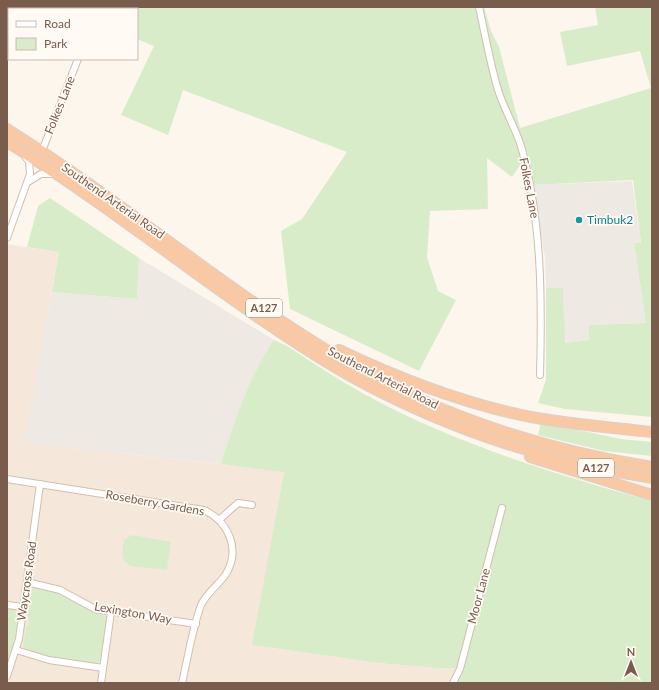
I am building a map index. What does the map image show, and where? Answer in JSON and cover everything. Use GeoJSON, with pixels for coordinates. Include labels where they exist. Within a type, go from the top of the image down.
{"type":"FeatureCollection","features":[{"type":"Feature","properties":{"kind":"highway","name":"Southend Arterial Road"},"geometry":{"type":"LineString","coordinates":[[7,129],[40,150],[282,321],[357,368],[407,393],[461,416],[550,446],[652,467]]}},
{"type":"Feature","properties":{"kind":"highway","name":"Southend Arterial Road"},"geometry":{"type":"LineString","coordinates":[[7,142],[58,175],[276,330],[352,377],[430,414],[513,446],[577,463],[652,478]]}},
{"type":"Feature","properties":{"kind":"highway"},"geometry":{"type":"LineString","coordinates":[[282,321],[324,343],[382,370],[469,402],[531,417],[652,432]]}},
{"type":"Feature","properties":{"kind":"highway"},"geometry":{"type":"LineString","coordinates":[[352,377],[402,406],[455,431],[562,469],[652,495]]}},
{"type":"Feature","properties":{"kind":"street","name":"Folkes Lane"},"geometry":{"type":"LineString","coordinates":[[479,7],[498,90],[521,146],[534,209],[540,255],[540,375]]}},
{"type":"Feature","properties":{"kind":"street","name":"Folkes Lane"},"geometry":{"type":"LineString","coordinates":[[40,150],[44,146],[78,60]]}},
{"type":"Feature","properties":{"kind":"street"},"geometry":{"type":"LineString","coordinates":[[7,238],[27,183],[30,170],[29,162],[17,148]]}},
{"type":"Feature","properties":{"kind":"street"},"geometry":{"type":"LineString","coordinates":[[27,183],[41,174],[58,175]]}},
{"type":"Feature","properties":{"kind":"street"},"geometry":{"type":"LineString","coordinates":[[7,214],[14,217]]}},
{"type":"Feature","properties":{"kind":"street","name":"Roseberry Gardens"},"geometry":{"type":"LineString","coordinates":[[7,479],[204,510],[219,520],[230,538],[231,559],[226,574],[202,603],[182,683]]}},
{"type":"Feature","properties":{"kind":"street","name":"Waycross Road"},"geometry":{"type":"LineString","coordinates":[[7,676],[16,650],[24,607],[40,484]]}},
{"type":"Feature","properties":{"kind":"street"},"geometry":{"type":"LineString","coordinates":[[219,520],[238,503],[252,505]]}},
{"type":"Feature","properties":{"kind":"street","name":"Moor Lane"},"geometry":{"type":"LineString","coordinates":[[453,683],[460,669],[502,508]]}},
{"type":"Feature","properties":{"kind":"street","name":"Lexington Way"},"geometry":{"type":"LineString","coordinates":[[27,582],[51,586],[86,605],[111,612],[196,624]]}},
{"type":"Feature","properties":{"kind":"street"},"geometry":{"type":"LineString","coordinates":[[7,605],[24,607]]}},
{"type":"Feature","properties":{"kind":"street"},"geometry":{"type":"LineString","coordinates":[[101,683],[111,612]]}},
{"type":"Feature","properties":{"kind":"street"},"geometry":{"type":"LineString","coordinates":[[16,650],[49,660],[103,668]]}},
{"type":"Feature","properties":{"kind":"shaded area"},"geometry":{"type":"Polygon","coordinates":[[[632,181],[641,244],[634,243],[646,323],[589,325],[589,340],[564,343],[563,288],[546,288],[545,257],[532,185],[632,181]]]}},
{"type":"Feature","properties":{"kind":"shaded area"},"geometry":{"type":"Polygon","coordinates":[[[7,244],[59,252],[25,443],[284,471],[253,645],[378,663],[436,668],[465,668],[458,683],[7,683],[7,244]]]}},
{"type":"Feature","properties":{"kind":"shaded area"},"geometry":{"type":"Polygon","coordinates":[[[139,258],[274,340],[255,373],[221,464],[24,443],[52,292],[137,299],[139,258]]]}},
{"type":"Feature","properties":{"kind":"green space"},"geometry":{"type":"Polygon","coordinates":[[[49,7],[484,7],[491,31],[499,47],[520,128],[651,88],[640,51],[567,66],[560,32],[598,25],[595,7],[652,7],[652,417],[565,409],[538,403],[546,380],[546,288],[563,288],[565,343],[589,340],[589,325],[646,323],[634,243],[641,243],[633,180],[532,185],[528,154],[512,177],[487,158],[488,209],[430,211],[427,257],[438,291],[456,300],[419,371],[290,309],[281,231],[302,219],[347,152],[183,90],[168,135],[121,115],[154,46],[138,39],[138,8],[49,7]]]}},
{"type":"Feature","properties":{"kind":"green space"},"geometry":{"type":"Polygon","coordinates":[[[50,198],[139,258],[137,299],[52,292],[59,252],[27,247],[38,206],[50,198]]]}},
{"type":"Feature","properties":{"kind":"green space"},"geometry":{"type":"Polygon","coordinates":[[[274,340],[287,346],[364,394],[433,428],[505,456],[541,468],[652,501],[652,683],[458,683],[465,668],[436,668],[378,663],[252,645],[284,472],[221,464],[249,385],[274,340]]]}},
{"type":"Feature","properties":{"kind":"green space"},"geometry":{"type":"Polygon","coordinates":[[[541,422],[621,439],[652,442],[652,456],[604,451],[538,435],[541,422]]]}},
{"type":"Feature","properties":{"kind":"green space"},"geometry":{"type":"Polygon","coordinates":[[[132,535],[171,542],[167,570],[131,566],[125,562],[122,556],[124,540],[132,535]]]}},
{"type":"Feature","properties":{"kind":"green space"},"geometry":{"type":"Polygon","coordinates":[[[33,586],[59,593],[85,607],[104,614],[107,620],[102,658],[99,662],[93,663],[60,660],[37,654],[23,648],[26,626],[28,626],[29,619],[27,618],[31,590],[33,586]]]}},
{"type":"Feature","properties":{"kind":"green space"},"geometry":{"type":"Polygon","coordinates":[[[7,609],[14,610],[18,614],[13,647],[7,662],[7,609]]]}},
{"type":"Feature","properties":{"kind":"place","name":"Timbuk2"},"geometry":{"type":"Point","coordinates":[579,220]}}]}
